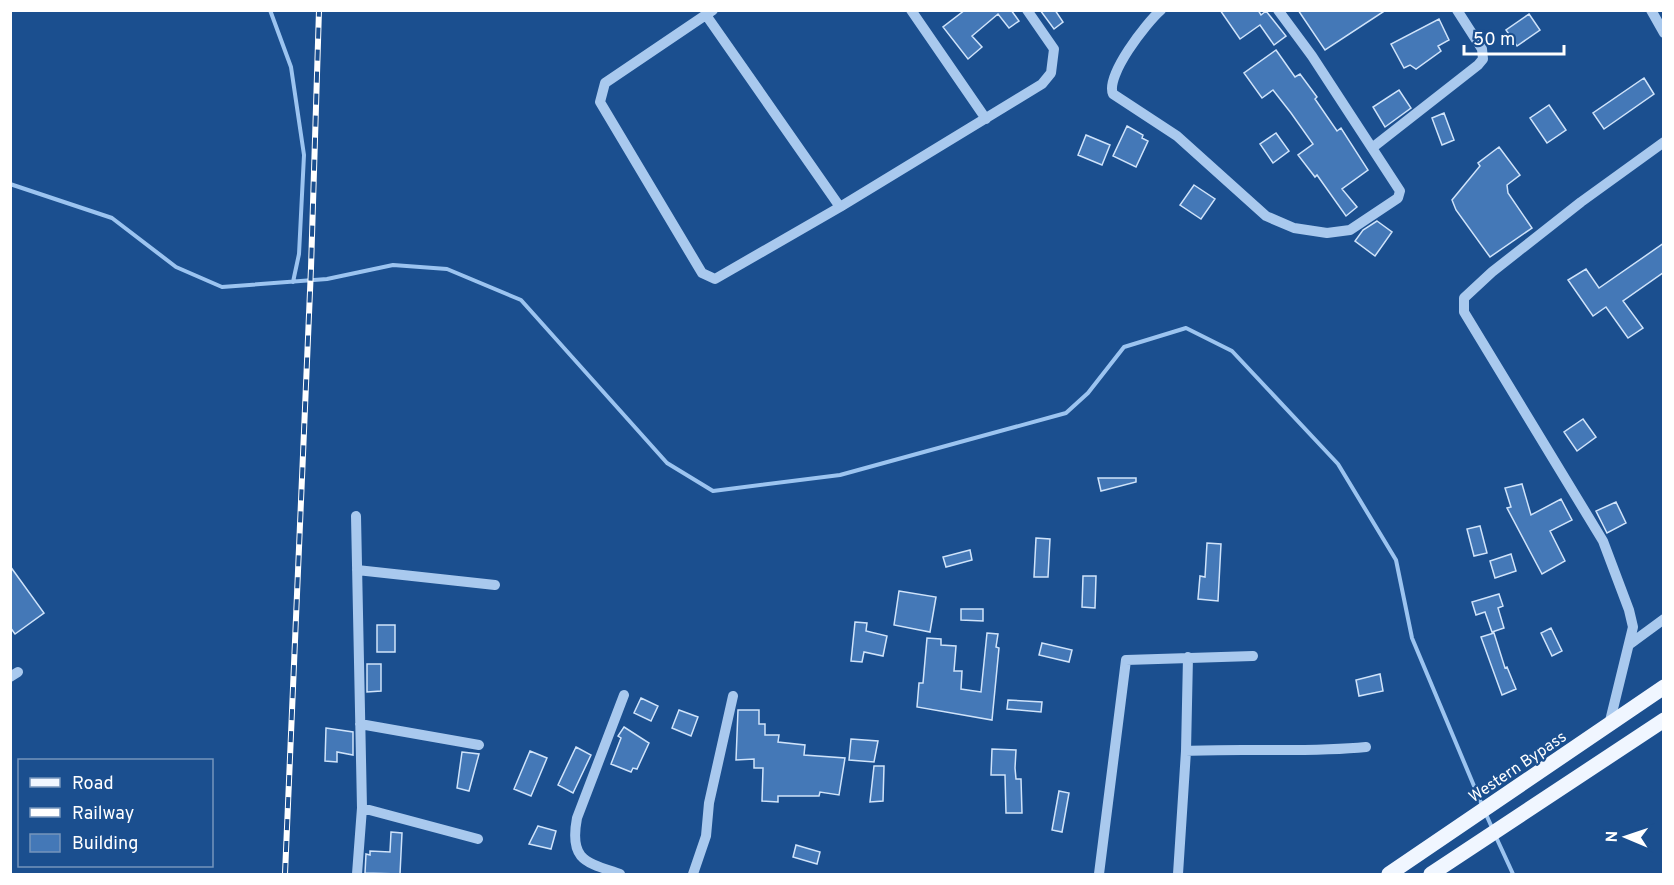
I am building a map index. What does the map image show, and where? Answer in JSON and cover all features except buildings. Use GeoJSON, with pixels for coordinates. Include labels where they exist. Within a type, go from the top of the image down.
{"type":"FeatureCollection","features":[{"type":"Feature","properties":{"kind":"main road","name":"Western Bypass"},"geometry":{"type":"LineString","coordinates":[[1389,874],[1664,687]]}},
{"type":"Feature","properties":{"kind":"main road"},"geometry":{"type":"LineString","coordinates":[[1431,874],[1664,720]]}},
{"type":"Feature","properties":{"kind":"street"},"geometry":{"type":"LineString","coordinates":[[910,10],[986,119]]}},
{"type":"Feature","properties":{"kind":"street"},"geometry":{"type":"LineString","coordinates":[[840,207],[709,13],[605,84],[600,102],[702,273],[715,279],[840,207],[1042,84],[1051,73],[1054,49],[1027,10]]}},
{"type":"Feature","properties":{"kind":"street"},"geometry":{"type":"LineString","coordinates":[[1161,10],[1149,20],[1128,50],[1111,84],[1113,94],[1177,135],[1266,216],[1294,228],[1327,233],[1350,230],[1400,195],[1312,56],[1278,10]]}},
{"type":"Feature","properties":{"kind":"street"},"geometry":{"type":"LineString","coordinates":[[1372,148],[1478,66],[1483,59],[1482,49],[1457,10]]}},
{"type":"Feature","properties":{"kind":"street"},"geometry":{"type":"LineString","coordinates":[[1651,10],[1664,33]]}},
{"type":"Feature","properties":{"kind":"street"},"geometry":{"type":"LineString","coordinates":[[1609,724],[1633,627],[1629,610],[1603,541],[1464,312],[1462,304],[1464,298],[1492,272],[1664,142]]}},
{"type":"Feature","properties":{"kind":"street"},"geometry":{"type":"LineString","coordinates":[[356,516],[362,808],[357,874]]}},
{"type":"Feature","properties":{"kind":"street"},"geometry":{"type":"LineString","coordinates":[[357,570],[495,585]]}},
{"type":"Feature","properties":{"kind":"street"},"geometry":{"type":"LineString","coordinates":[[1630,644],[1664,620]]}},
{"type":"Feature","properties":{"kind":"street"},"geometry":{"type":"LineString","coordinates":[[1099,874],[1126,660],[1253,656]]}},
{"type":"Feature","properties":{"kind":"street"},"geometry":{"type":"LineString","coordinates":[[1178,874],[1186,751],[1188,657]]}},
{"type":"Feature","properties":{"kind":"street"},"geometry":{"type":"LineString","coordinates":[[621,874],[585,862],[578,855],[574,834],[577,818],[624,695]]}},
{"type":"Feature","properties":{"kind":"street"},"geometry":{"type":"LineString","coordinates":[[693,874],[706,836],[709,803],[733,696]]}},
{"type":"Feature","properties":{"kind":"street"},"geometry":{"type":"LineString","coordinates":[[360,724],[479,745]]}},
{"type":"Feature","properties":{"kind":"street"},"geometry":{"type":"LineString","coordinates":[[1186,751],[1248,748],[1335,750],[1366,747]]}},
{"type":"Feature","properties":{"kind":"street"},"geometry":{"type":"LineString","coordinates":[[362,808],[478,839]]}},
{"type":"Feature","properties":{"kind":"waterway"},"geometry":{"type":"LineString","coordinates":[[270,10],[291,67],[304,155],[299,254],[293,282]]}},
{"type":"Feature","properties":{"kind":"waterway"},"geometry":{"type":"LineString","coordinates":[[10,184],[112,218],[176,267],[222,287],[327,279],[393,265],[447,269],[521,300],[667,463],[713,491],[840,475],[1066,413],[1088,393],[1124,347],[1186,328],[1232,351],[1338,464],[1396,560],[1412,638],[1482,805]]}},
{"type":"Feature","properties":{"kind":"waterway"},"geometry":{"type":"LineString","coordinates":[[1485,812],[1493,830]]}},
{"type":"Feature","properties":{"kind":"waterway"},"geometry":{"type":"LineString","coordinates":[[1496,837],[1513,874]]}},
{"type":"Feature","properties":{"kind":"railway"},"geometry":{"type":"LineString","coordinates":[[285,874],[311,268],[319,10]]}}]}
